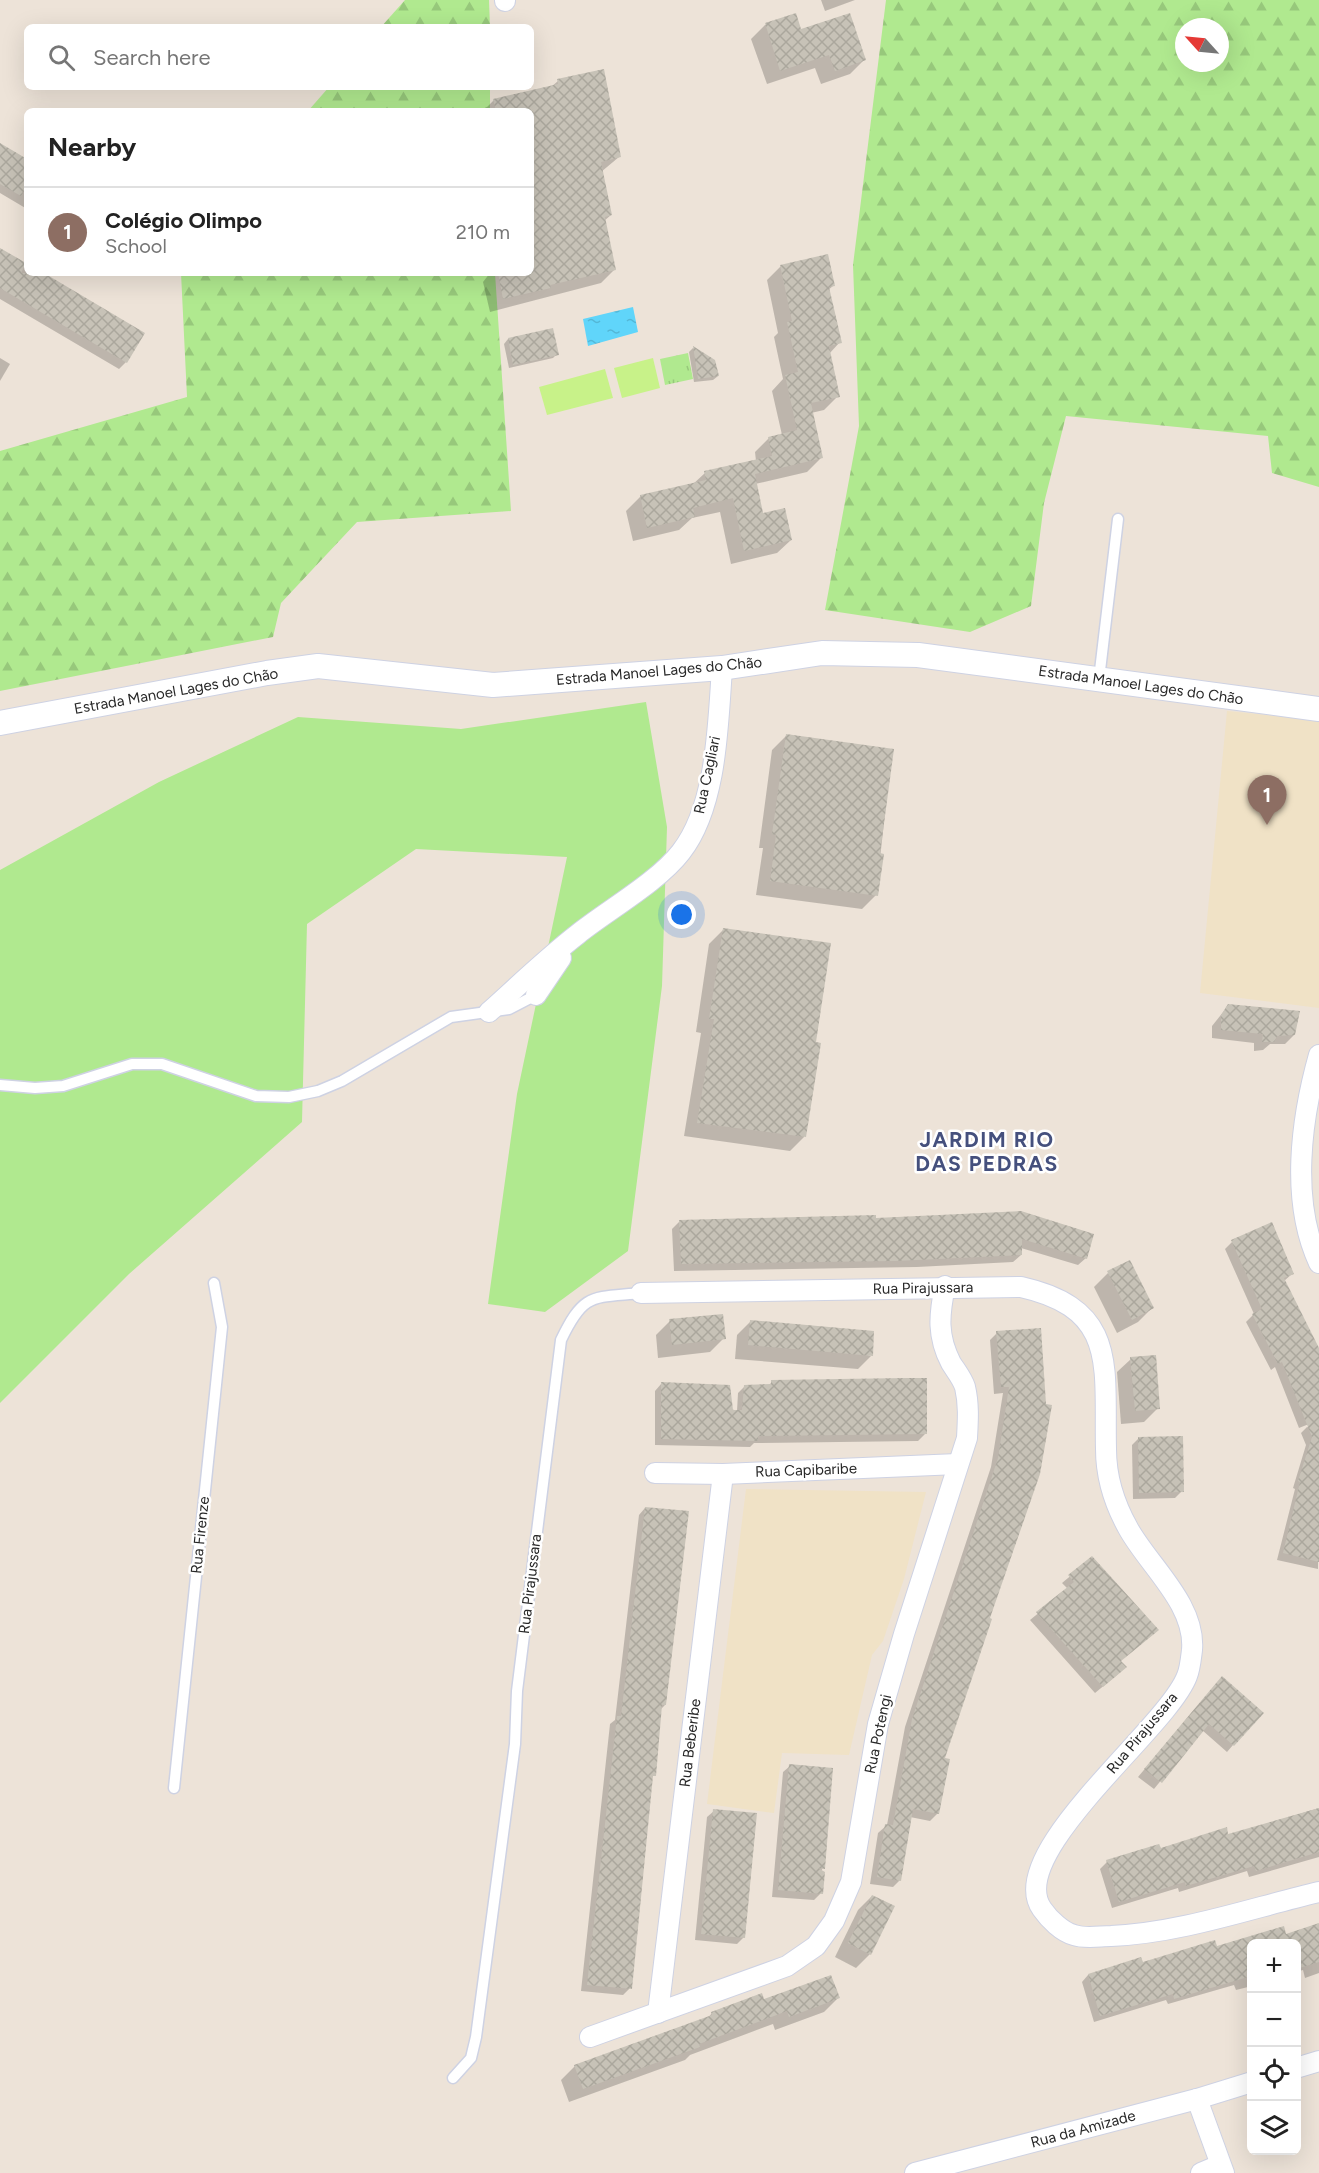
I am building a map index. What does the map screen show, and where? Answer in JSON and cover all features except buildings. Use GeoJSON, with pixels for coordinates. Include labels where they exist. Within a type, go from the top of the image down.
{"type":"FeatureCollection","features":[{"type":"Feature","properties":{"kind":"street","name":"Estrada Manoel Lages do Chão"},"geometry":{"type":"LineString","coordinates":[[0,723],[267,673],[318,666],[493,685],[722,668],[822,653],[918,655],[1319,709]]}},
{"type":"Feature","properties":{"kind":"street","name":"Rua Cagliari"},"geometry":{"type":"LineString","coordinates":[[489,1012],[576,936],[663,870],[681,852],[693,832],[704,805],[712,765],[722,668]]}},
{"type":"Feature","properties":{"kind":"street","name":"Rua Cagliari"},"geometry":{"type":"LineString","coordinates":[[536,995],[576,936]]}},
{"type":"Feature","properties":{"kind":"street"},"geometry":{"type":"LineString","coordinates":[[1319,1055],[1305,1119],[1303,1201],[1319,1263]]}},
{"type":"Feature","properties":{"kind":"street","name":"Rua Potengi"},"geometry":{"type":"LineString","coordinates":[[590,2037],[787,1966],[816,1946],[834,1921],[850,1882],[878,1724],[904,1634],[967,1438],[968,1408],[964,1384],[950,1361],[939,1332],[939,1313],[945,1287]]}},
{"type":"Feature","properties":{"kind":"street","name":"Rua Pirajussara"},"geometry":{"type":"LineString","coordinates":[[641,1293],[1021,1287],[1049,1294],[1072,1306],[1089,1322],[1104,1354],[1106,1467],[1113,1498],[1129,1530],[1184,1610],[1193,1647],[1187,1676],[1170,1705],[1076,1811],[1047,1851],[1036,1880],[1039,1905],[1047,1917],[1074,1935],[1132,1935],[1319,1892]]}},
{"type":"Feature","properties":{"kind":"street","name":"Rua Capibaribe"},"geometry":{"type":"LineString","coordinates":[[655,1473],[723,1474],[958,1464]]}},
{"type":"Feature","properties":{"kind":"street","name":"Rua Beberibe"},"geometry":{"type":"LineString","coordinates":[[658,2013],[723,1474]]}},
{"type":"Feature","properties":{"kind":"street"},"geometry":{"type":"LineString","coordinates":[[1301,2066],[1319,2061]]}},
{"type":"Feature","properties":{"kind":"street","name":"Rua da Amizade"},"geometry":{"type":"LineString","coordinates":[[915,2173],[1197,2099],[1247,2083]]}},
{"type":"Feature","properties":{"kind":"street"},"geometry":{"type":"LineString","coordinates":[[1197,2099],[1222,2169],[1201,2173]]}},
{"type":"Feature","properties":{"kind":"lane"},"geometry":{"type":"LineString","coordinates":[[1098,679],[1118,519]]}},
{"type":"Feature","properties":{"kind":"lane"},"geometry":{"type":"LineString","coordinates":[[0,1085],[35,1088],[63,1086],[132,1064],[162,1064],[256,1096],[289,1097],[318,1091],[342,1081],[451,1017],[509,1009],[536,995]]}},
{"type":"Feature","properties":{"kind":"lane","name":"Rua Firenze"},"geometry":{"type":"LineString","coordinates":[[174,1788],[222,1326],[214,1283]]}},
{"type":"Feature","properties":{"kind":"lane","name":"Rua Pirajussara"},"geometry":{"type":"LineString","coordinates":[[453,2078],[471,2058],[476,2037],[515,1744],[517,1691],[561,1340],[574,1311],[594,1298],[641,1293]]}},
{"type":"Feature","properties":{"kind":"shaded area"},"geometry":{"type":"Polygon","coordinates":[[[1227,711],[1319,720],[1319,1008],[1200,993],[1227,711]]]}},
{"type":"Feature","properties":{"kind":"shaded area"},"geometry":{"type":"Polygon","coordinates":[[[746,1489],[926,1492],[904,1579],[883,1641],[872,1655],[849,1755],[782,1753],[774,1813],[707,1804],[746,1489]]]}},
{"type":"Feature","properties":{"kind":"green space"},"geometry":{"type":"Polygon","coordinates":[[[405,0],[489,0],[490,24],[384,24],[405,0]]]}},
{"type":"Feature","properties":{"kind":"green space"},"geometry":{"type":"Polygon","coordinates":[[[886,0],[1319,0],[1319,487],[1272,473],[1268,436],[1066,416],[1044,503],[1031,606],[970,632],[825,610],[859,426],[853,265],[886,0]]]}},
{"type":"Feature","properties":{"kind":"green space"},"geometry":{"type":"Polygon","coordinates":[[[326,90],[490,90],[490,108],[311,108],[326,90]]]}},
{"type":"Feature","properties":{"kind":"green space"},"geometry":{"type":"Polygon","coordinates":[[[181,276],[495,276],[511,511],[357,522],[281,603],[273,637],[0,691],[0,451],[187,397],[181,276]]]}},
{"type":"Feature","properties":{"kind":"green space"},"geometry":{"type":"Polygon","coordinates":[[[688,353],[693,379],[665,385],[660,359],[688,353]]]}},
{"type":"Feature","properties":{"kind":"green space"},"geometry":{"type":"Polygon","coordinates":[[[653,358],[660,388],[622,398],[614,368],[653,358]]]}},
{"type":"Feature","properties":{"kind":"green space"},"geometry":{"type":"Polygon","coordinates":[[[605,369],[613,398],[547,415],[539,387],[605,369]]]}},
{"type":"Feature","properties":{"kind":"green space"},"geometry":{"type":"Polygon","coordinates":[[[646,702],[667,827],[662,986],[628,1251],[545,1312],[488,1304],[517,1094],[567,857],[416,849],[307,924],[302,1122],[129,1274],[0,1403],[0,870],[159,782],[298,717],[461,729],[646,702]]]}},
{"type":"Feature","properties":{"kind":"water"},"geometry":{"type":"Polygon","coordinates":[[[633,307],[638,332],[588,346],[583,319],[633,307]]]}},
{"type":"Feature","properties":{"kind":"place","name":"Colégio Olimpo"},"geometry":{"type":"Point","coordinates":[1267,825]}},
{"type":"Feature","properties":{"kind":"district","name":"JARDIM RIO DAS PEDRAS"},"geometry":{"type":"Point","coordinates":[987,1152]}}]}
